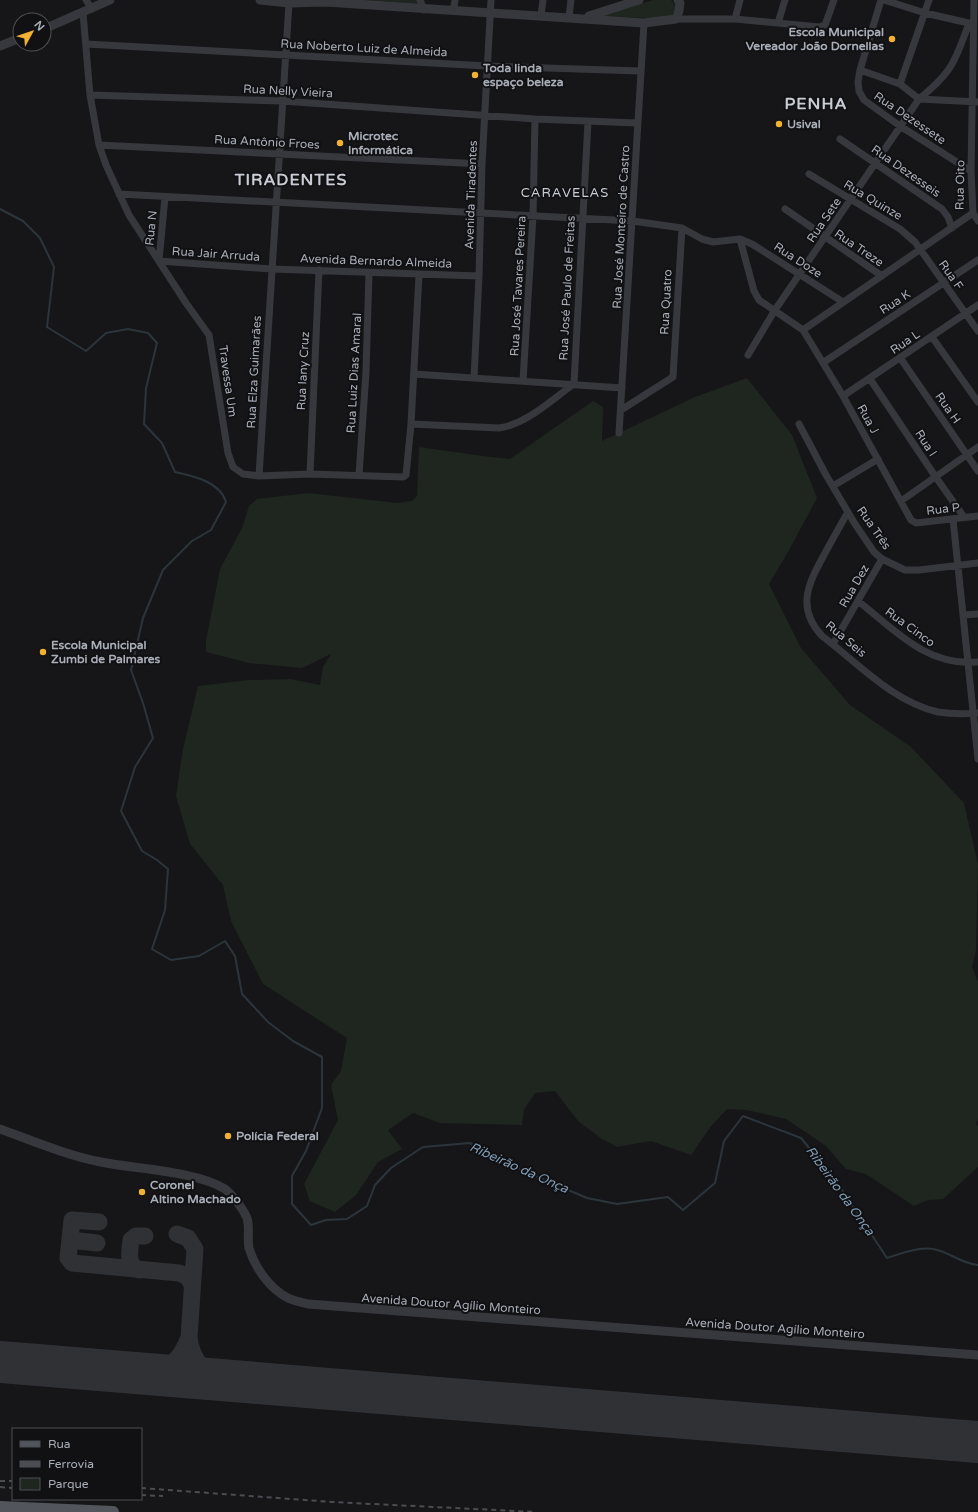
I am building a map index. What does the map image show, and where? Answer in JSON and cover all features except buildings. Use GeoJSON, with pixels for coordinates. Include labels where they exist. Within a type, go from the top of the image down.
{"type":"FeatureCollection","features":[{"type":"Feature","properties":{"kind":"main road"},"geometry":{"type":"LineString","coordinates":[[0,1507],[113,1512]]}},
{"type":"Feature","properties":{"kind":"street"},"geometry":{"type":"LineString","coordinates":[[86,0],[92,8]]}},
{"type":"Feature","properties":{"kind":"street"},"geometry":{"type":"LineString","coordinates":[[52,26],[109,0]]}},
{"type":"Feature","properties":{"kind":"street"},"geometry":{"type":"LineString","coordinates":[[260,0],[289,3],[328,1],[422,4],[453,11],[489,14],[569,16],[644,23],[676,19],[735,18],[819,27],[825,25],[834,0]]}},
{"type":"Feature","properties":{"kind":"street"},"geometry":{"type":"LineString","coordinates":[[453,11],[455,0]]}},
{"type":"Feature","properties":{"kind":"street"},"geometry":{"type":"LineString","coordinates":[[489,14],[491,0]]}},
{"type":"Feature","properties":{"kind":"street"},"geometry":{"type":"LineString","coordinates":[[541,15],[543,0]]}},
{"type":"Feature","properties":{"kind":"street"},"geometry":{"type":"LineString","coordinates":[[569,16],[571,0]]}},
{"type":"Feature","properties":{"kind":"street"},"geometry":{"type":"LineString","coordinates":[[584,18],[639,0]]}},
{"type":"Feature","properties":{"kind":"street"},"geometry":{"type":"LineString","coordinates":[[676,19],[680,3],[678,0]]}},
{"type":"Feature","properties":{"kind":"street"},"geometry":{"type":"LineString","coordinates":[[735,18],[740,0]]}},
{"type":"Feature","properties":{"kind":"street"},"geometry":{"type":"LineString","coordinates":[[778,23],[785,0]]}},
{"type":"Feature","properties":{"kind":"street"},"geometry":{"type":"LineString","coordinates":[[919,99],[940,82],[950,70],[971,24],[925,13],[883,0],[860,70],[900,84],[919,99],[975,102]]}},
{"type":"Feature","properties":{"kind":"street"},"geometry":{"type":"LineString","coordinates":[[900,84],[929,0]]}},
{"type":"Feature","properties":{"kind":"street","name":"Rua Oito"},"geometry":{"type":"LineString","coordinates":[[804,330],[842,302],[921,250],[973,213],[971,171],[975,102],[971,24],[974,0]]}},
{"type":"Feature","properties":{"kind":"street","name":"Rua Elza Guimarães"},"geometry":{"type":"LineString","coordinates":[[259,476],[289,3]]}},
{"type":"Feature","properties":{"kind":"street","name":"Travessa Um"},"geometry":{"type":"LineString","coordinates":[[83,13],[90,95],[99,145],[128,215],[209,335],[229,460],[233,467],[242,474],[259,476],[310,474],[403,477],[406,475],[411,424]]}},
{"type":"Feature","properties":{"kind":"street","name":"Avenida Tiradentes"},"geometry":{"type":"LineString","coordinates":[[474,378],[480,276],[482,164],[489,14]]}},
{"type":"Feature","properties":{"kind":"street","name":"Rua José Monteiro de Castro"},"geometry":{"type":"LineString","coordinates":[[619,433],[644,23]]}},
{"type":"Feature","properties":{"kind":"street"},"geometry":{"type":"LineString","coordinates":[[0,46],[12,41]]}},
{"type":"Feature","properties":{"kind":"street","name":"Rua Noberto Luiz de Almeida"},"geometry":{"type":"LineString","coordinates":[[86,44],[487,66],[640,71]]}},
{"type":"Feature","properties":{"kind":"street","name":"Rua Dezessete"},"geometry":{"type":"LineString","coordinates":[[860,70],[858,82],[859,91],[864,100],[900,126],[971,171]]}},
{"type":"Feature","properties":{"kind":"street","name":"Rua Nelly Vieira"},"geometry":{"type":"LineString","coordinates":[[90,95],[282,101],[535,119],[637,123]]}},
{"type":"Feature","properties":{"kind":"street","name":"Rua Sete"},"geometry":{"type":"LineString","coordinates":[[748,355],[775,310],[919,99]]}},
{"type":"Feature","properties":{"kind":"street","name":"Rua José Tavares Pereira"},"geometry":{"type":"LineString","coordinates":[[523,381],[533,216],[535,119]]}},
{"type":"Feature","properties":{"kind":"street","name":"Rua José Paulo de Freitas"},"geometry":{"type":"LineString","coordinates":[[574,384],[588,122]]}},
{"type":"Feature","properties":{"kind":"street","name":"Rua Dezesseis"},"geometry":{"type":"LineString","coordinates":[[840,139],[942,209],[948,217],[952,228]]}},
{"type":"Feature","properties":{"kind":"street","name":"Rua Antônio Froes"},"geometry":{"type":"LineString","coordinates":[[99,145],[482,164]]}},
{"type":"Feature","properties":{"kind":"street","name":"Rua Quinze"},"geometry":{"type":"LineString","coordinates":[[809,174],[900,229],[921,250]]}},
{"type":"Feature","properties":{"kind":"street"},"geometry":{"type":"LineString","coordinates":[[119,194],[633,221],[682,228],[702,239],[713,242],[740,239],[754,291],[759,300],[804,330]]}},
{"type":"Feature","properties":{"kind":"street","name":"Rua N"},"geometry":{"type":"LineString","coordinates":[[159,261],[165,197]]}},
{"type":"Feature","properties":{"kind":"street","name":"Rua Treze"},"geometry":{"type":"LineString","coordinates":[[785,209],[882,276]]}},
{"type":"Feature","properties":{"kind":"street"},"geometry":{"type":"LineString","coordinates":[[973,213],[978,221]]}},
{"type":"Feature","properties":{"kind":"street","name":"Rua Quatro"},"geometry":{"type":"LineString","coordinates":[[621,410],[673,378],[682,228]]}},
{"type":"Feature","properties":{"kind":"street","name":"Rua Doze"},"geometry":{"type":"LineString","coordinates":[[740,239],[800,274],[842,302]]}},
{"type":"Feature","properties":{"kind":"street","name":"Rua F"},"geometry":{"type":"LineString","coordinates":[[921,250],[978,331]]}},
{"type":"Feature","properties":{"kind":"street","name":"Rua K"},"geometry":{"type":"LineString","coordinates":[[824,362],[978,260]]}},
{"type":"Feature","properties":{"kind":"street","name":"Rua Jair Arruda"},"geometry":{"type":"LineString","coordinates":[[159,261],[271,269]]}},
{"type":"Feature","properties":{"kind":"street","name":"Avenida Bernardo Almeida"},"geometry":{"type":"LineString","coordinates":[[271,269],[480,276]]}},
{"type":"Feature","properties":{"kind":"street","name":"Rua Iany Cruz"},"geometry":{"type":"LineString","coordinates":[[310,474],[319,270]]}},
{"type":"Feature","properties":{"kind":"street","name":"Rua Luiz Dias Amaral"},"geometry":{"type":"LineString","coordinates":[[359,475],[366,372],[369,273]]}},
{"type":"Feature","properties":{"kind":"street"},"geometry":{"type":"LineString","coordinates":[[419,275],[411,424],[499,428],[512,426],[532,415],[574,384]]}},
{"type":"Feature","properties":{"kind":"street","name":"Rua L"},"geometry":{"type":"LineString","coordinates":[[843,396],[978,305]]}},
{"type":"Feature","properties":{"kind":"street","name":"Rua J"},"geometry":{"type":"LineString","coordinates":[[804,330],[824,362],[911,520]]}},
{"type":"Feature","properties":{"kind":"street"},"geometry":{"type":"LineString","coordinates":[[932,337],[978,402]]}},
{"type":"Feature","properties":{"kind":"street","name":"Rua H"},"geometry":{"type":"LineString","coordinates":[[900,359],[978,471]]}},
{"type":"Feature","properties":{"kind":"street"},"geometry":{"type":"LineString","coordinates":[[414,374],[622,388]]}},
{"type":"Feature","properties":{"kind":"street","name":"Rua I"},"geometry":{"type":"LineString","coordinates":[[870,379],[964,517]]}},
{"type":"Feature","properties":{"kind":"street","name":"Rua Três"},"geometry":{"type":"LineString","coordinates":[[799,424],[848,512],[874,552],[882,560],[905,570],[919,570],[978,563]]}},
{"type":"Feature","properties":{"kind":"street"},"geometry":{"type":"LineString","coordinates":[[901,501],[978,447]]}},
{"type":"Feature","properties":{"kind":"street"},"geometry":{"type":"LineString","coordinates":[[833,486],[878,459]]}},
{"type":"Feature","properties":{"kind":"street","name":"Rua Seis"},"geometry":{"type":"LineString","coordinates":[[848,512],[812,576],[807,593],[809,614],[814,627],[891,690],[911,702],[939,712],[976,713]]}},
{"type":"Feature","properties":{"kind":"street","name":"Rua P"},"geometry":{"type":"LineString","coordinates":[[911,520],[916,523],[978,516]]}},
{"type":"Feature","properties":{"kind":"street"},"geometry":{"type":"LineString","coordinates":[[953,519],[968,663],[976,713],[978,759]]}},
{"type":"Feature","properties":{"kind":"street","name":"Rua Dez"},"geometry":{"type":"LineString","coordinates":[[833,644],[882,560]]}},
{"type":"Feature","properties":{"kind":"street","name":"Rua Cinco"},"geometry":{"type":"LineString","coordinates":[[858,601],[925,653],[950,662],[978,662]]}},
{"type":"Feature","properties":{"kind":"street"},"geometry":{"type":"LineString","coordinates":[[963,616],[978,614]]}},
{"type":"Feature","properties":{"kind":"street","name":"Avenida Doutor Agílio Monteiro"},"geometry":{"type":"LineString","coordinates":[[0,1129],[52,1148],[100,1162],[214,1183],[226,1190],[236,1200],[247,1218],[249,1248],[257,1266],[270,1284],[287,1298],[308,1304],[978,1355]]}},
{"type":"Feature","properties":{"kind":"green space"},"geometry":{"type":"Polygon","coordinates":[[[366,0],[417,0],[419,4],[366,0]]]}},
{"type":"Feature","properties":{"kind":"green space"},"geometry":{"type":"Polygon","coordinates":[[[653,0],[671,0],[677,7],[676,12],[667,19],[601,16],[653,0]]]}},
{"type":"Feature","properties":{"kind":"green space"},"geometry":{"type":"Polygon","coordinates":[[[747,378],[792,435],[817,498],[769,584],[801,648],[850,705],[911,747],[964,803],[978,865],[976,950],[972,967],[978,982],[978,1119],[976,1124],[978,1126],[978,1167],[943,1199],[928,1200],[914,1206],[866,1174],[846,1169],[826,1146],[786,1119],[747,1110],[727,1109],[712,1125],[691,1155],[651,1141],[617,1147],[602,1139],[578,1121],[555,1091],[535,1093],[524,1110],[522,1125],[440,1123],[413,1113],[388,1130],[402,1149],[378,1162],[356,1195],[335,1212],[310,1201],[304,1184],[338,1120],[331,1085],[341,1071],[347,1038],[263,984],[231,921],[223,885],[190,844],[176,796],[183,749],[198,686],[249,680],[290,679],[320,685],[323,667],[331,654],[302,668],[249,663],[206,652],[206,641],[220,569],[242,528],[249,506],[257,499],[309,493],[397,503],[412,501],[417,496],[419,447],[510,459],[593,401],[603,407],[602,441],[695,397],[747,378]]]}},
{"type":"Feature","properties":{"kind":"waterway","name":"Ribeirão da Onça"},"geometry":{"type":"LineString","coordinates":[[0,209],[23,221],[40,238],[54,267],[47,327],[86,351],[106,333],[128,329],[148,333],[157,343],[146,388],[144,424],[162,443],[175,472],[198,478],[212,485],[223,495],[226,502],[211,530],[192,541],[163,570],[143,618],[131,670],[143,703],[153,738],[135,767],[121,811],[142,851],[168,869],[165,910],[152,949],[171,960],[199,956],[225,941],[235,956],[242,994],[268,1022],[293,1041],[322,1057],[322,1108],[306,1151],[292,1176],[292,1204],[311,1225],[326,1220],[347,1219],[367,1206],[375,1185],[391,1168],[423,1147],[470,1143],[526,1172],[587,1198],[617,1204],[668,1197],[683,1210],[715,1183],[724,1141],[743,1116],[801,1138],[838,1184],[887,1258],[918,1249],[931,1249],[978,1265]]}},
{"type":"Feature","properties":{"kind":"taxiway"},"geometry":{"type":"LineString","coordinates":[[99,1222],[72,1220],[68,1258],[72,1263],[179,1273],[188,1277],[192,1285]]}},
{"type":"Feature","properties":{"kind":"taxiway"},"geometry":{"type":"LineString","coordinates":[[135,1373],[154,1370],[169,1365],[180,1355],[189,1337],[195,1249],[188,1238],[177,1234]]}},
{"type":"Feature","properties":{"kind":"taxiway"},"geometry":{"type":"LineString","coordinates":[[139,1270],[135,1268],[130,1261],[131,1240],[136,1236],[145,1236]]}},
{"type":"Feature","properties":{"kind":"taxiway"},"geometry":{"type":"LineString","coordinates":[[70,1240],[97,1243]]}},
{"type":"Feature","properties":{"kind":"taxiway"},"geometry":{"type":"LineString","coordinates":[[189,1337],[193,1354],[201,1366],[213,1375],[230,1381]]}},
{"type":"Feature","properties":{"kind":"runway"},"geometry":{"type":"LineString","coordinates":[[0,1362],[978,1442]]}},
{"type":"Feature","properties":{"kind":"railway"},"geometry":{"type":"LineString","coordinates":[[0,1481],[12,1481]]}},
{"type":"Feature","properties":{"kind":"railway"},"geometry":{"type":"LineString","coordinates":[[0,1487],[12,1488]]}},
{"type":"Feature","properties":{"kind":"railway"},"geometry":{"type":"LineString","coordinates":[[142,1488],[332,1502],[536,1512]]}},
{"type":"Feature","properties":{"kind":"railway"},"geometry":{"type":"LineString","coordinates":[[142,1495],[163,1496]]}},
{"type":"Feature","properties":{"kind":"place","name":"Escola Municipal Vereador João Dornellas"},"geometry":{"type":"Point","coordinates":[892,39]}},
{"type":"Feature","properties":{"kind":"place","name":"Toda linda espaço beleza"},"geometry":{"type":"Point","coordinates":[475,75]}},
{"type":"Feature","properties":{"kind":"place","name":"Usival"},"geometry":{"type":"Point","coordinates":[779,124]}},
{"type":"Feature","properties":{"kind":"place","name":"Microtec Informática"},"geometry":{"type":"Point","coordinates":[340,143]}},
{"type":"Feature","properties":{"kind":"place","name":"Escola Municipal Zumbi de Palmares"},"geometry":{"type":"Point","coordinates":[43,652]}},
{"type":"Feature","properties":{"kind":"place","name":"Polícia Federal"},"geometry":{"type":"Point","coordinates":[228,1136]}},
{"type":"Feature","properties":{"kind":"place","name":"Coronel Altino Machado"},"geometry":{"type":"Point","coordinates":[142,1192]}},
{"type":"Feature","properties":{"kind":"district","name":"PENHA"},"geometry":{"type":"Point","coordinates":[816,104]}},
{"type":"Feature","properties":{"kind":"district","name":"TIRADENTES"},"geometry":{"type":"Point","coordinates":[291,180]}},
{"type":"Feature","properties":{"kind":"district","name":"CARAVELAS"},"geometry":{"type":"Point","coordinates":[565,193]}}]}
